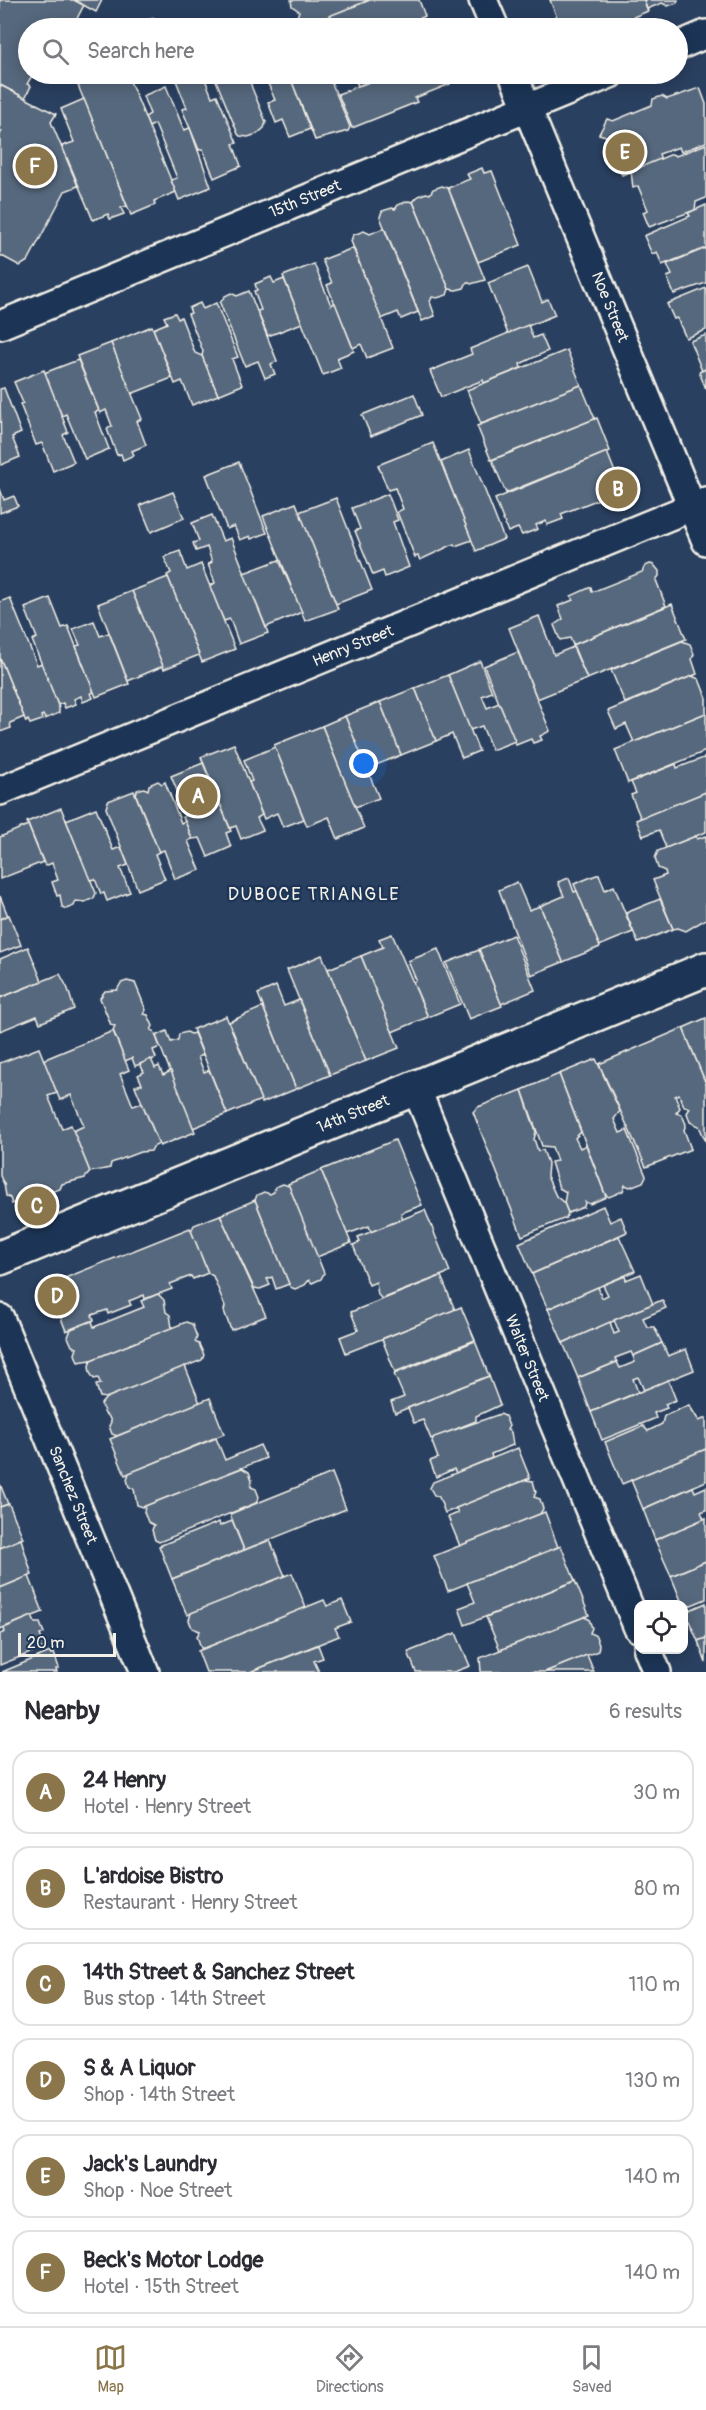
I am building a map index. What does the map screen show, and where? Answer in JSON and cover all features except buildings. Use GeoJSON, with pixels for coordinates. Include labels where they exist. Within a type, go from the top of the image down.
{"type":"FeatureCollection","features":[{"type":"Feature","properties":{"kind":"street"},"geometry":{"type":"LineString","coordinates":[[483,0],[491,18]]}},
{"type":"Feature","properties":{"kind":"street"},"geometry":{"type":"LineString","coordinates":[[688,42],[706,34]]}},
{"type":"Feature","properties":{"kind":"street","name":"Noe Street"},"geometry":{"type":"LineString","coordinates":[[517,84],[699,504],[706,541]]}},
{"type":"Feature","properties":{"kind":"street","name":"15th Street"},"geometry":{"type":"LineString","coordinates":[[0,325],[585,84]]}},
{"type":"Feature","properties":{"kind":"street","name":"Henry Street"},"geometry":{"type":"LineString","coordinates":[[0,791],[699,504]]}},
{"type":"Feature","properties":{"kind":"street","name":"14th Street"},"geometry":{"type":"LineString","coordinates":[[0,1258],[706,969]]}},
{"type":"Feature","properties":{"kind":"street","name":"Walter Street"},"geometry":{"type":"LineString","coordinates":[[416,1088],[634,1616]]}},
{"type":"Feature","properties":{"kind":"street","name":"Sanchez Street"},"geometry":{"type":"LineString","coordinates":[[0,1318],[145,1672]]}},
{"type":"Feature","properties":{"kind":"street"},"geometry":{"type":"LineString","coordinates":[[650,1654],[657,1672]]}},
{"type":"Feature","properties":{"kind":"place","name":"Jack's Laundry"},"geometry":{"type":"Point","coordinates":[625,152]}},
{"type":"Feature","properties":{"kind":"place","name":"Beck's Motor Lodge"},"geometry":{"type":"Point","coordinates":[35,166]}},
{"type":"Feature","properties":{"kind":"place","name":"L'ardoise Bistro"},"geometry":{"type":"Point","coordinates":[618,489]}},
{"type":"Feature","properties":{"kind":"place","name":"24 Henry"},"geometry":{"type":"Point","coordinates":[198,796]}},
{"type":"Feature","properties":{"kind":"place","name":"14th Street & Sanchez Street"},"geometry":{"type":"Point","coordinates":[37,1206]}},
{"type":"Feature","properties":{"kind":"place","name":"S & A Liquor"},"geometry":{"type":"Point","coordinates":[57,1296]}},
{"type":"Feature","properties":{"kind":"district","name":"DUBOCE TRIANGLE"},"geometry":{"type":"Point","coordinates":[314,894]}}]}
